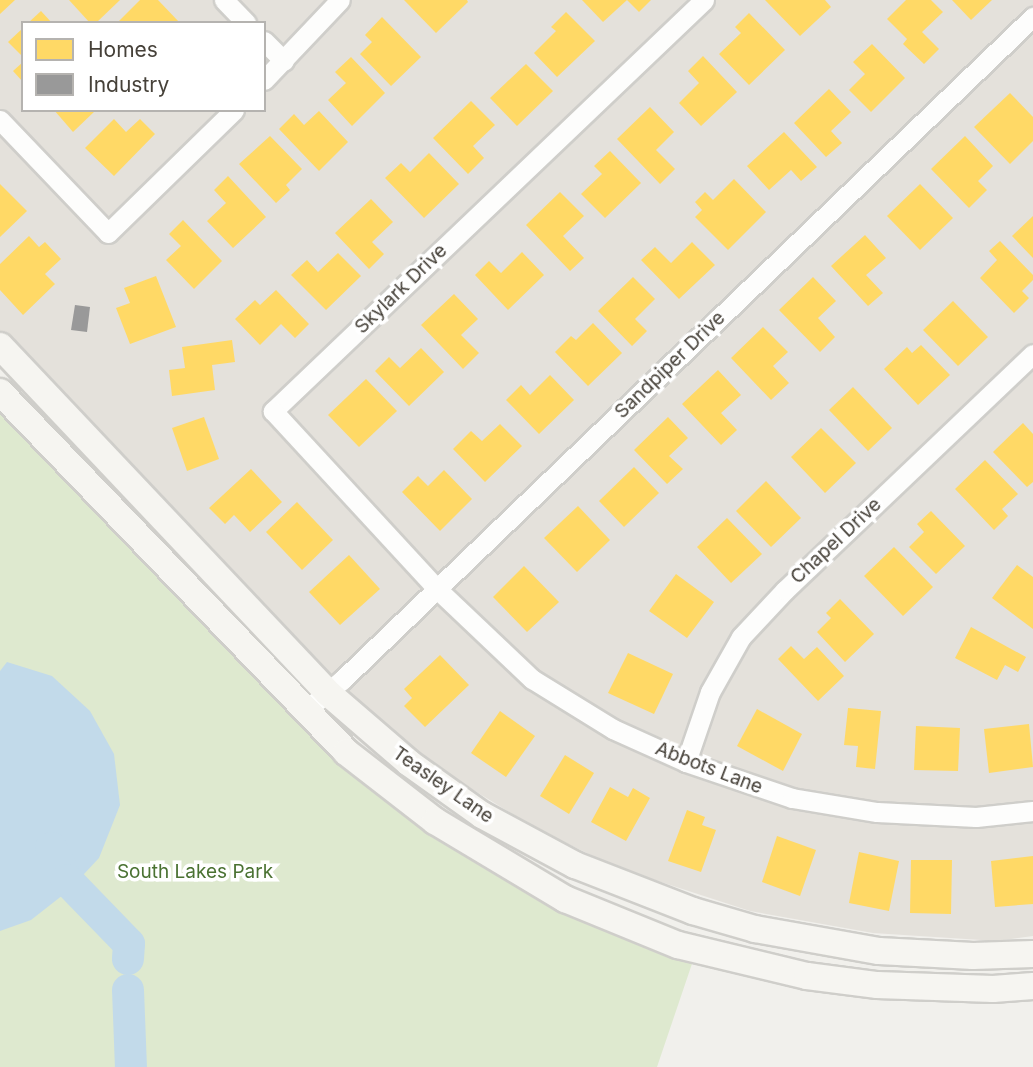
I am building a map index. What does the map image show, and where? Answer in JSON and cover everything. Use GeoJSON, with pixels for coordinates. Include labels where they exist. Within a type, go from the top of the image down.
{"type":"FeatureCollection","features":[{"type":"Feature","properties":{"kind":"main road","name":"Teasley Lane"},"geometry":{"type":"LineString","coordinates":[[0,346],[328,693],[409,764],[482,815],[575,865],[693,911],[755,929],[866,949],[973,956],[1033,954]]}},
{"type":"Feature","properties":{"kind":"main road","name":"Teasley Lane"},"geometry":{"type":"LineString","coordinates":[[0,393],[346,752],[403,798],[483,851],[565,899],[678,945],[837,981],[993,989],[1033,986]]}},
{"type":"Feature","properties":{"kind":"street"},"geometry":{"type":"LineString","coordinates":[[223,0],[244,21]]}},
{"type":"Feature","properties":{"kind":"street"},"geometry":{"type":"LineString","coordinates":[[266,78],[340,0]]}},
{"type":"Feature","properties":{"kind":"street","name":"Skylark Drive"},"geometry":{"type":"LineString","coordinates":[[436,589],[273,411],[704,0]]}},
{"type":"Feature","properties":{"kind":"street","name":"Sandpiper Drive"},"geometry":{"type":"LineString","coordinates":[[304,711],[328,693],[1033,17]]}},
{"type":"Feature","properties":{"kind":"street"},"geometry":{"type":"LineString","coordinates":[[266,43],[284,61]]}},
{"type":"Feature","properties":{"kind":"street"},"geometry":{"type":"LineString","coordinates":[[0,120],[108,233],[232,112]]}},
{"type":"Feature","properties":{"kind":"street","name":"Chapel Drive"},"geometry":{"type":"LineString","coordinates":[[686,762],[710,692],[741,637],[785,590],[1033,354]]}},
{"type":"Feature","properties":{"kind":"street","name":"Abbots Lane"},"geometry":{"type":"LineString","coordinates":[[436,589],[532,679],[613,729],[686,762],[792,798],[877,812],[976,817],[1033,811]]}},
{"type":"Feature","properties":{"kind":"shaded area"},"geometry":{"type":"Polygon","coordinates":[[[0,0],[1033,0],[1033,936],[997,941],[873,933],[750,911],[618,868],[537,829],[449,775],[356,702],[0,332],[0,0]]]}},
{"type":"Feature","properties":{"kind":"green space","name":"South Lakes Park"},"geometry":{"type":"Polygon","coordinates":[[[0,396],[305,711],[435,820],[697,949],[657,1067],[0,1067],[0,396]]]}},
{"type":"Feature","properties":{"kind":"water"},"geometry":{"type":"Polygon","coordinates":[[[7,662],[52,676],[90,711],[114,754],[120,805],[99,858],[68,891],[31,920],[0,931],[0,671],[7,662]]]}},
{"type":"Feature","properties":{"kind":"building: Homes"},"geometry":{"type":"Polygon","coordinates":[[[0,0],[15,0],[0,14],[0,0]]]}},
{"type":"Feature","properties":{"kind":"building: Homes"},"geometry":{"type":"Polygon","coordinates":[[[69,0],[120,0],[98,21],[88,21],[69,0]]]}},
{"type":"Feature","properties":{"kind":"building: Homes"},"geometry":{"type":"Polygon","coordinates":[[[140,0],[158,0],[178,21],[119,21],[140,0]]]}},
{"type":"Feature","properties":{"kind":"building: Homes"},"geometry":{"type":"Polygon","coordinates":[[[404,0],[467,0],[468,2],[436,33],[404,0]]]}},
{"type":"Feature","properties":{"kind":"building: Homes"},"geometry":{"type":"Polygon","coordinates":[[[582,0],[627,0],[603,22],[582,0]]]}},
{"type":"Feature","properties":{"kind":"building: Homes"},"geometry":{"type":"Polygon","coordinates":[[[627,0],[651,0],[639,12],[627,0]]]}},
{"type":"Feature","properties":{"kind":"building: Homes"},"geometry":{"type":"Polygon","coordinates":[[[765,0],[825,0],[831,7],[800,36],[765,0]]]}},
{"type":"Feature","properties":{"kind":"building: Homes"},"geometry":{"type":"Polygon","coordinates":[[[906,0],[931,0],[943,12],[922,32],[939,49],[924,64],[903,44],[907,39],[887,19],[906,0]]]}},
{"type":"Feature","properties":{"kind":"building: Homes"},"geometry":{"type":"Polygon","coordinates":[[[952,0],[992,0],[971,20],[952,0]]]}},
{"type":"Feature","properties":{"kind":"building: Homes"},"geometry":{"type":"Polygon","coordinates":[[[41,11],[50,21],[30,21],[41,11]]]}},
{"type":"Feature","properties":{"kind":"building: Homes"},"geometry":{"type":"Polygon","coordinates":[[[566,12],[595,41],[557,77],[534,53],[556,31],[551,27],[566,12]]]}},
{"type":"Feature","properties":{"kind":"building: Homes"},"geometry":{"type":"Polygon","coordinates":[[[749,13],[785,50],[749,85],[719,54],[741,33],[735,27],[749,13]]]}},
{"type":"Feature","properties":{"kind":"building: Homes"},"geometry":{"type":"Polygon","coordinates":[[[382,17],[421,57],[391,86],[360,54],[372,42],[365,35],[382,17]]]}},
{"type":"Feature","properties":{"kind":"building: Homes"},"geometry":{"type":"Polygon","coordinates":[[[21,30],[21,55],[8,42],[21,30]]]}},
{"type":"Feature","properties":{"kind":"building: Homes"},"geometry":{"type":"Polygon","coordinates":[[[872,44],[905,78],[871,112],[849,90],[865,74],[853,62],[872,44]]]}},
{"type":"Feature","properties":{"kind":"building: Homes"},"geometry":{"type":"Polygon","coordinates":[[[703,56],[737,92],[701,126],[679,103],[699,83],[688,71],[703,56]]]}},
{"type":"Feature","properties":{"kind":"building: Homes"},"geometry":{"type":"Polygon","coordinates":[[[351,57],[385,93],[352,126],[328,100],[346,83],[335,72],[351,57]]]}},
{"type":"Feature","properties":{"kind":"building: Homes"},"geometry":{"type":"Polygon","coordinates":[[[21,64],[21,80],[13,71],[21,64]]]}},
{"type":"Feature","properties":{"kind":"building: Homes"},"geometry":{"type":"Polygon","coordinates":[[[526,64],[553,91],[517,126],[490,98],[526,64]]]}},
{"type":"Feature","properties":{"kind":"building: Homes"},"geometry":{"type":"Polygon","coordinates":[[[829,89],[851,112],[831,131],[842,143],[826,157],[794,123],[829,89]]]}},
{"type":"Feature","properties":{"kind":"building: Homes"},"geometry":{"type":"Polygon","coordinates":[[[1010,93],[1033,117],[1033,141],[1010,164],[974,127],[1010,93]]]}},
{"type":"Feature","properties":{"kind":"building: Homes"},"geometry":{"type":"Polygon","coordinates":[[[471,101],[495,125],[473,146],[484,158],[468,174],[433,138],[471,101]]]}},
{"type":"Feature","properties":{"kind":"building: Homes"},"geometry":{"type":"Polygon","coordinates":[[[650,107],[674,132],[656,150],[675,169],[660,184],[617,139],[650,107]]]}},
{"type":"Feature","properties":{"kind":"building: Homes"},"geometry":{"type":"Polygon","coordinates":[[[319,111],[348,142],[319,171],[279,129],[294,114],[304,125],[319,111]]]}},
{"type":"Feature","properties":{"kind":"building: Homes"},"geometry":{"type":"Polygon","coordinates":[[[56,112],[94,112],[73,132],[56,112]]]}},
{"type":"Feature","properties":{"kind":"building: Homes"},"geometry":{"type":"Polygon","coordinates":[[[114,119],[126,132],[140,119],[155,134],[114,176],[85,148],[114,119]]]}},
{"type":"Feature","properties":{"kind":"building: Homes"},"geometry":{"type":"Polygon","coordinates":[[[784,132],[817,167],[801,181],[791,170],[769,190],[747,166],[784,132]]]}},
{"type":"Feature","properties":{"kind":"building: Homes"},"geometry":{"type":"Polygon","coordinates":[[[270,136],[302,169],[286,185],[290,190],[276,203],[239,164],[270,136]]]}},
{"type":"Feature","properties":{"kind":"building: Homes"},"geometry":{"type":"Polygon","coordinates":[[[965,136],[993,166],[978,181],[987,190],[969,208],[931,169],[965,136]]]}},
{"type":"Feature","properties":{"kind":"building: Homes"},"geometry":{"type":"Polygon","coordinates":[[[610,151],[641,183],[605,218],[581,194],[602,174],[594,166],[610,151]]]}},
{"type":"Feature","properties":{"kind":"building: Homes"},"geometry":{"type":"Polygon","coordinates":[[[429,153],[459,184],[424,218],[385,178],[401,163],[410,172],[429,153]]]}},
{"type":"Feature","properties":{"kind":"building: Homes"},"geometry":{"type":"Polygon","coordinates":[[[228,176],[266,217],[233,248],[207,221],[226,203],[214,190],[228,176]]]}},
{"type":"Feature","properties":{"kind":"building: Homes"},"geometry":{"type":"Polygon","coordinates":[[[734,179],[766,212],[728,250],[695,217],[702,210],[695,202],[705,192],[713,200],[734,179]]]}},
{"type":"Feature","properties":{"kind":"building: Homes"},"geometry":{"type":"Polygon","coordinates":[[[0,184],[27,211],[0,237],[0,184]]]}},
{"type":"Feature","properties":{"kind":"building: Homes"},"geometry":{"type":"Polygon","coordinates":[[[920,184],[953,218],[920,250],[887,216],[920,184]]]}},
{"type":"Feature","properties":{"kind":"building: Homes"},"geometry":{"type":"Polygon","coordinates":[[[560,192],[584,216],[563,236],[584,258],[570,271],[526,225],[560,192]]]}},
{"type":"Feature","properties":{"kind":"building: Homes"},"geometry":{"type":"Polygon","coordinates":[[[371,199],[393,222],[372,242],[384,254],[369,269],[335,233],[371,199]]]}},
{"type":"Feature","properties":{"kind":"building: Homes"},"geometry":{"type":"Polygon","coordinates":[[[1033,216],[1033,258],[1012,236],[1033,216]]]}},
{"type":"Feature","properties":{"kind":"building: Homes"},"geometry":{"type":"Polygon","coordinates":[[[183,220],[222,261],[194,289],[166,260],[181,246],[169,234],[183,220]]]}},
{"type":"Feature","properties":{"kind":"building: Homes"},"geometry":{"type":"Polygon","coordinates":[[[865,235],[886,258],[866,275],[883,293],[868,306],[831,266],[865,235]]]}},
{"type":"Feature","properties":{"kind":"building: Homes"},"geometry":{"type":"Polygon","coordinates":[[[29,236],[39,247],[45,242],[61,259],[45,274],[55,284],[23,315],[0,290],[0,264],[29,236]]]}},
{"type":"Feature","properties":{"kind":"building: Homes"},"geometry":{"type":"Polygon","coordinates":[[[1000,241],[1033,275],[1033,280],[1022,291],[1029,298],[1014,313],[980,278],[997,260],[989,251],[1000,241]]]}},
{"type":"Feature","properties":{"kind":"building: Homes"},"geometry":{"type":"Polygon","coordinates":[[[692,242],[715,265],[679,299],[641,260],[655,247],[671,263],[692,242]]]}},
{"type":"Feature","properties":{"kind":"building: Homes"},"geometry":{"type":"Polygon","coordinates":[[[522,252],[544,275],[508,310],[475,275],[489,261],[501,273],[522,252]]]}},
{"type":"Feature","properties":{"kind":"building: Homes"},"geometry":{"type":"Polygon","coordinates":[[[338,253],[361,276],[326,310],[291,275],[307,260],[318,272],[338,253]]]}},
{"type":"Feature","properties":{"kind":"building: Homes"},"geometry":{"type":"Polygon","coordinates":[[[156,276],[176,327],[130,344],[116,308],[130,303],[124,288],[156,276]]]}},
{"type":"Feature","properties":{"kind":"building: Homes"},"geometry":{"type":"Polygon","coordinates":[[[633,277],[655,299],[635,319],[647,331],[632,346],[598,311],[633,277]]]}},
{"type":"Feature","properties":{"kind":"building: Homes"},"geometry":{"type":"Polygon","coordinates":[[[813,277],[836,301],[818,318],[835,337],[820,352],[779,310],[813,277]]]}},
{"type":"Feature","properties":{"kind":"building: Homes"},"geometry":{"type":"Polygon","coordinates":[[[276,290],[309,324],[295,338],[281,324],[260,345],[235,319],[255,300],[260,305],[276,290]]]}},
{"type":"Feature","properties":{"kind":"building: Homes"},"geometry":{"type":"Polygon","coordinates":[[[454,294],[478,319],[461,335],[479,353],[463,369],[421,325],[454,294]]]}},
{"type":"Feature","properties":{"kind":"building: Homes"},"geometry":{"type":"Polygon","coordinates":[[[953,301],[988,337],[958,366],[923,330],[953,301]]]}},
{"type":"Feature","properties":{"kind":"building: Homes"},"geometry":{"type":"Polygon","coordinates":[[[593,323],[622,353],[588,386],[555,352],[571,336],[576,340],[593,323]]]}},
{"type":"Feature","properties":{"kind":"building: Homes"},"geometry":{"type":"Polygon","coordinates":[[[763,327],[788,352],[773,366],[789,383],[771,400],[731,358],[763,327]]]}},
{"type":"Feature","properties":{"kind":"building: Homes"},"geometry":{"type":"Polygon","coordinates":[[[232,340],[235,362],[212,365],[215,390],[172,396],[169,370],[185,368],[182,347],[232,340]]]}},
{"type":"Feature","properties":{"kind":"building: Homes"},"geometry":{"type":"Polygon","coordinates":[[[921,345],[950,375],[918,405],[884,369],[907,347],[912,353],[921,345]]]}},
{"type":"Feature","properties":{"kind":"building: Homes"},"geometry":{"type":"Polygon","coordinates":[[[421,348],[444,372],[409,406],[375,371],[389,357],[400,368],[421,348]]]}},
{"type":"Feature","properties":{"kind":"building: Homes"},"geometry":{"type":"Polygon","coordinates":[[[718,370],[741,395],[721,413],[737,430],[721,445],[682,404],[718,370]]]}},
{"type":"Feature","properties":{"kind":"building: Homes"},"geometry":{"type":"Polygon","coordinates":[[[550,375],[574,400],[539,434],[506,400],[521,385],[530,395],[550,375]]]}},
{"type":"Feature","properties":{"kind":"building: Homes"},"geometry":{"type":"Polygon","coordinates":[[[366,379],[397,411],[359,447],[328,415],[366,379]]]}},
{"type":"Feature","properties":{"kind":"building: Homes"},"geometry":{"type":"Polygon","coordinates":[[[853,387],[892,428],[868,451],[829,410],[853,387]]]}},
{"type":"Feature","properties":{"kind":"building: Homes"},"geometry":{"type":"Polygon","coordinates":[[[204,417],[219,459],[187,471],[172,428],[204,417]]]}},
{"type":"Feature","properties":{"kind":"building: Homes"},"geometry":{"type":"Polygon","coordinates":[[[668,417],[688,438],[669,456],[683,469],[667,484],[634,450],[668,417]]]}},
{"type":"Feature","properties":{"kind":"building: Homes"},"geometry":{"type":"Polygon","coordinates":[[[1023,423],[1033,434],[1033,482],[1027,487],[993,452],[1023,423]]]}},
{"type":"Feature","properties":{"kind":"building: Homes"},"geometry":{"type":"Polygon","coordinates":[[[500,424],[522,446],[485,482],[453,449],[471,431],[482,441],[500,424]]]}},
{"type":"Feature","properties":{"kind":"building: Homes"},"geometry":{"type":"Polygon","coordinates":[[[821,428],[856,463],[825,493],[791,457],[821,428]]]}},
{"type":"Feature","properties":{"kind":"building: Homes"},"geometry":{"type":"Polygon","coordinates":[[[985,460],[1018,494],[1002,509],[1008,516],[994,530],[955,489],[985,460]]]}},
{"type":"Feature","properties":{"kind":"building: Homes"},"geometry":{"type":"Polygon","coordinates":[[[634,467],[659,493],[624,527],[599,501],[634,467]]]}},
{"type":"Feature","properties":{"kind":"building: Homes"},"geometry":{"type":"Polygon","coordinates":[[[251,469],[282,502],[250,532],[234,515],[225,524],[209,508],[251,469]]]}},
{"type":"Feature","properties":{"kind":"building: Homes"},"geometry":{"type":"Polygon","coordinates":[[[444,470],[472,499],[440,531],[402,492],[418,476],[428,486],[444,470]]]}},
{"type":"Feature","properties":{"kind":"building: Homes"},"geometry":{"type":"Polygon","coordinates":[[[766,481],[801,518],[771,547],[736,511],[766,481]]]}},
{"type":"Feature","properties":{"kind":"building: Homes"},"geometry":{"type":"Polygon","coordinates":[[[297,502],[333,540],[302,570],[266,532],[297,502]]]}},
{"type":"Feature","properties":{"kind":"building: Homes"},"geometry":{"type":"Polygon","coordinates":[[[578,506],[610,540],[577,572],[544,538],[578,506]]]}},
{"type":"Feature","properties":{"kind":"building: Homes"},"geometry":{"type":"Polygon","coordinates":[[[931,511],[965,546],[936,574],[909,547],[924,532],[917,524],[931,511]]]}},
{"type":"Feature","properties":{"kind":"building: Homes"},"geometry":{"type":"Polygon","coordinates":[[[727,518],[762,554],[731,583],[697,547],[727,518]]]}},
{"type":"Feature","properties":{"kind":"building: Homes"},"geometry":{"type":"Polygon","coordinates":[[[894,547],[933,587],[903,616],[864,576],[894,547]]]}},
{"type":"Feature","properties":{"kind":"building: Homes"},"geometry":{"type":"Polygon","coordinates":[[[349,555],[380,589],[340,625],[309,592],[349,555]]]}},
{"type":"Feature","properties":{"kind":"building: Homes"},"geometry":{"type":"Polygon","coordinates":[[[1017,565],[1033,577],[1033,629],[992,598],[1017,565]]]}},
{"type":"Feature","properties":{"kind":"building: Homes"},"geometry":{"type":"Polygon","coordinates":[[[524,566],[559,602],[527,632],[493,597],[524,566]]]}},
{"type":"Feature","properties":{"kind":"building: Homes"},"geometry":{"type":"Polygon","coordinates":[[[676,574],[714,602],[687,638],[649,611],[676,574]]]}},
{"type":"Feature","properties":{"kind":"building: Homes"},"geometry":{"type":"Polygon","coordinates":[[[840,599],[874,634],[845,662],[817,632],[831,618],[826,613],[840,599]]]}},
{"type":"Feature","properties":{"kind":"building: Homes"},"geometry":{"type":"Polygon","coordinates":[[[971,627],[1026,657],[1018,672],[1005,665],[997,680],[955,658],[971,627]]]}},
{"type":"Feature","properties":{"kind":"building: Homes"},"geometry":{"type":"Polygon","coordinates":[[[791,646],[804,659],[817,647],[844,676],[818,701],[778,659],[791,646]]]}},
{"type":"Feature","properties":{"kind":"building: Homes"},"geometry":{"type":"Polygon","coordinates":[[[628,653],[673,674],[654,714],[608,693],[628,653]]]}},
{"type":"Feature","properties":{"kind":"building: Homes"},"geometry":{"type":"Polygon","coordinates":[[[440,655],[469,685],[425,727],[404,706],[412,698],[404,689],[440,655]]]}},
{"type":"Feature","properties":{"kind":"building: Homes"},"geometry":{"type":"Polygon","coordinates":[[[848,708],[881,711],[875,769],[856,767],[858,746],[844,745],[848,708]]]}},
{"type":"Feature","properties":{"kind":"building: Homes"},"geometry":{"type":"Polygon","coordinates":[[[757,709],[802,734],[783,771],[737,746],[757,709]]]}},
{"type":"Feature","properties":{"kind":"building: Homes"},"geometry":{"type":"Polygon","coordinates":[[[500,711],[535,736],[506,777],[471,753],[500,711]]]}},
{"type":"Feature","properties":{"kind":"building: Homes"},"geometry":{"type":"Polygon","coordinates":[[[1029,724],[1033,767],[989,773],[984,729],[1029,724]]]}},
{"type":"Feature","properties":{"kind":"building: Homes"},"geometry":{"type":"Polygon","coordinates":[[[916,726],[960,728],[958,771],[914,770],[916,726]]]}},
{"type":"Feature","properties":{"kind":"building: Homes"},"geometry":{"type":"Polygon","coordinates":[[[565,755],[594,773],[569,814],[540,796],[565,755]]]}},
{"type":"Feature","properties":{"kind":"building: Homes"},"geometry":{"type":"Polygon","coordinates":[[[610,787],[628,797],[633,788],[650,798],[626,841],[591,822],[610,787]]]}},
{"type":"Feature","properties":{"kind":"building: Homes"},"geometry":{"type":"Polygon","coordinates":[[[687,810],[705,817],[702,825],[716,830],[701,872],[668,861],[687,810]]]}},
{"type":"Feature","properties":{"kind":"building: Homes"},"geometry":{"type":"Polygon","coordinates":[[[777,836],[816,850],[800,896],[762,882],[777,836]]]}},
{"type":"Feature","properties":{"kind":"building: Homes"},"geometry":{"type":"Polygon","coordinates":[[[859,852],[899,861],[889,911],[849,903],[859,852]]]}},
{"type":"Feature","properties":{"kind":"building: Homes"},"geometry":{"type":"Polygon","coordinates":[[[1033,856],[1033,904],[995,907],[991,861],[1033,856]]]}},
{"type":"Feature","properties":{"kind":"building: Homes"},"geometry":{"type":"Polygon","coordinates":[[[911,860],[952,860],[951,914],[910,913],[911,860]]]}},
{"type":"Feature","properties":{"kind":"building: Industry"},"geometry":{"type":"Polygon","coordinates":[[[75,305],[90,307],[87,332],[71,330],[75,305]]]}},
{"type":"Feature","properties":{"kind":"waterway"},"geometry":{"type":"LineString","coordinates":[[51,848],[67,880],[129,944],[128,959]]}},
{"type":"Feature","properties":{"kind":"waterway"},"geometry":{"type":"LineString","coordinates":[[128,990],[131,1067]]}}]}
